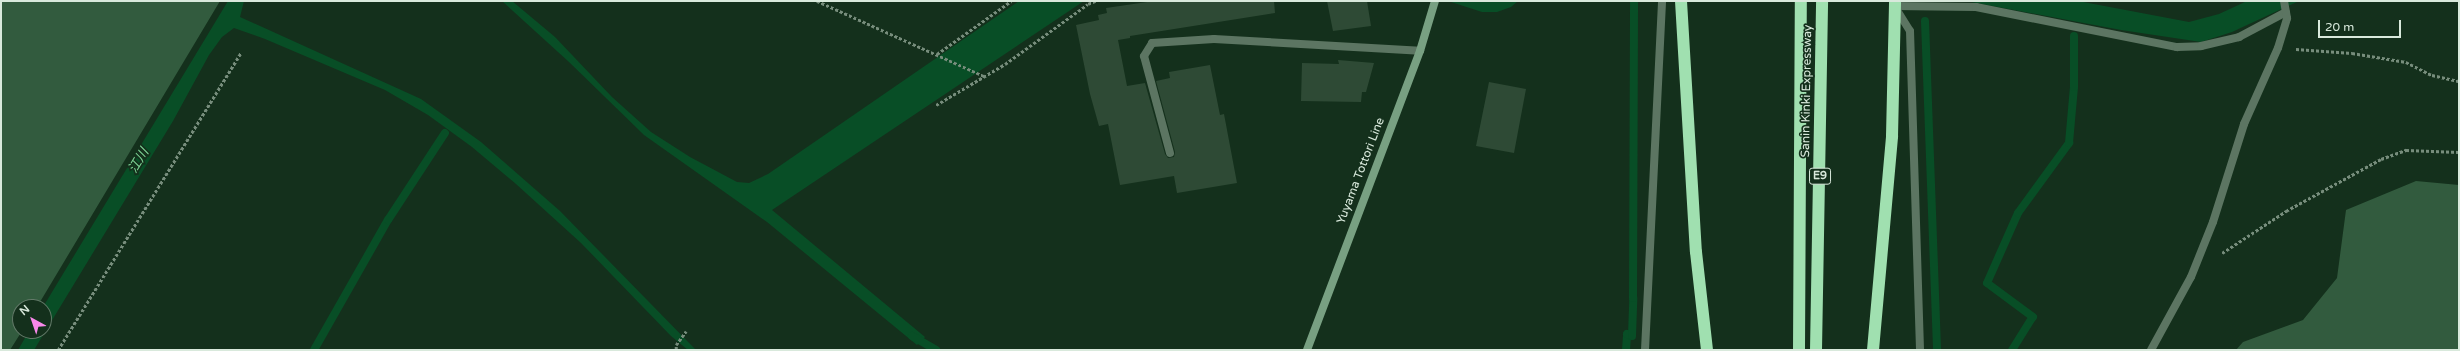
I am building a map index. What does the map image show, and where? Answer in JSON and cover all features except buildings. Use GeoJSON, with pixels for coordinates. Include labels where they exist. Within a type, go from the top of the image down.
{"type":"FeatureCollection","features":[{"type":"Feature","properties":{"kind":"highway"},"geometry":{"type":"LineString","coordinates":[[1681,1],[1696,252],[1707,350]]}},
{"type":"Feature","properties":{"kind":"highway","name":"Sanin Kinki Expressway"},"geometry":{"type":"LineString","coordinates":[[1799,350],[1801,1]]}},
{"type":"Feature","properties":{"kind":"highway","name":"Sanin Kinki Expressway"},"geometry":{"type":"LineString","coordinates":[[1816,350],[1822,1]]}},
{"type":"Feature","properties":{"kind":"highway"},"geometry":{"type":"LineString","coordinates":[[1873,350],[1892,136],[1895,4]]}},
{"type":"Feature","properties":{"kind":"main road","name":"Yuyama Tottori Line"},"geometry":{"type":"LineString","coordinates":[[1307,350],[1420,51],[1435,1]]}},
{"type":"Feature","properties":{"kind":"street"},"geometry":{"type":"LineString","coordinates":[[1645,350],[1662,1]]}},
{"type":"Feature","properties":{"kind":"street"},"geometry":{"type":"LineString","coordinates":[[2151,350],[2191,277],[2213,222],[2244,124],[2278,48],[2287,18],[2284,1]]}},
{"type":"Feature","properties":{"kind":"street"},"geometry":{"type":"LineString","coordinates":[[1895,4],[1976,7],[2177,47],[2201,46],[2239,37],[2286,12]]}},
{"type":"Feature","properties":{"kind":"street"},"geometry":{"type":"LineString","coordinates":[[1895,4],[1910,31],[1920,350]]}},
{"type":"Feature","properties":{"kind":"street"},"geometry":{"type":"LineString","coordinates":[[1170,153],[1144,56],[1152,44],[1214,39],[1420,51]]}},
{"type":"Feature","properties":{"kind":"path"},"geometry":{"type":"LineString","coordinates":[[816,1],[984,76]]}},
{"type":"Feature","properties":{"kind":"path"},"geometry":{"type":"LineString","coordinates":[[936,54],[1011,1]]}},
{"type":"Feature","properties":{"kind":"path"},"geometry":{"type":"LineString","coordinates":[[936,105],[1006,64],[1088,4],[1095,1]]}},
{"type":"Feature","properties":{"kind":"path"},"geometry":{"type":"LineString","coordinates":[[2278,48],[2352,53],[2406,62],[2432,76],[2459,81]]}},
{"type":"Feature","properties":{"kind":"path"},"geometry":{"type":"LineString","coordinates":[[58,350],[241,53]]}},
{"type":"Feature","properties":{"kind":"path"},"geometry":{"type":"LineString","coordinates":[[2218,256],[2245,236],[2286,211],[2381,159],[2406,150],[2459,152]]}},
{"type":"Feature","properties":{"kind":"path"},"geometry":{"type":"LineString","coordinates":[[676,350],[676,345],[686,330]]}},
{"type":"Feature","properties":{"kind":"shaded area"},"geometry":{"type":"Polygon","coordinates":[[[1,1],[220,1],[42,299],[12,299],[12,339],[17,339],[10,350],[1,350],[1,1]]]}},
{"type":"Feature","properties":{"kind":"shaded area"},"geometry":{"type":"Polygon","coordinates":[[[2416,181],[2459,185],[2459,350],[2236,350],[2243,342],[2303,320],[2337,278],[2346,210],[2416,181]]]}},
{"type":"Feature","properties":{"kind":"water","name":"江川"},"geometry":{"type":"Polygon","coordinates":[[[228,1],[244,1],[240,17],[421,99],[481,142],[560,211],[696,350],[688,350],[671,336],[581,243],[516,184],[472,147],[428,115],[385,90],[265,39],[234,28],[222,37],[209,55],[173,121],[52,320],[52,299],[48,299],[228,1]]]}},
{"type":"Feature","properties":{"kind":"water"},"geometry":{"type":"Polygon","coordinates":[[[502,1],[512,1],[555,37],[612,97],[651,132],[690,157],[737,182],[749,183],[768,174],[1019,1],[1084,1],[772,210],[925,337],[917,345],[767,222],[644,135],[569,62],[502,1]]]}},
{"type":"Feature","properties":{"kind":"water"},"geometry":{"type":"Polygon","coordinates":[[[1448,1],[1518,1],[1511,7],[1497,12],[1482,12],[1448,1]]]}},
{"type":"Feature","properties":{"kind":"water"},"geometry":{"type":"Polygon","coordinates":[[[1966,1],[2078,1],[2189,22],[2219,14],[2247,1],[2299,1],[2232,32],[2201,42],[2121,30],[1966,1]]]}},
{"type":"Feature","properties":{"kind":"water"},"geometry":{"type":"Polygon","coordinates":[[[24,339],[41,339],[34,350],[18,350],[24,339]]]}},
{"type":"Feature","properties":{"kind":"waterway"},"geometry":{"type":"LineString","coordinates":[[1626,350],[1627,334],[1632,336],[1633,298],[1634,1]]}},
{"type":"Feature","properties":{"kind":"waterway"},"geometry":{"type":"LineString","coordinates":[[1925,21],[1937,350]]}},
{"type":"Feature","properties":{"kind":"waterway"},"geometry":{"type":"LineString","coordinates":[[2012,350],[2033,317],[1987,283],[2018,213],[2069,143],[2074,87],[2074,36]]}},
{"type":"Feature","properties":{"kind":"waterway"},"geometry":{"type":"LineString","coordinates":[[314,350],[388,220],[445,133]]}},
{"type":"Feature","properties":{"kind":"waterway"},"geometry":{"type":"LineString","coordinates":[[912,336],[936,350]]}}]}
